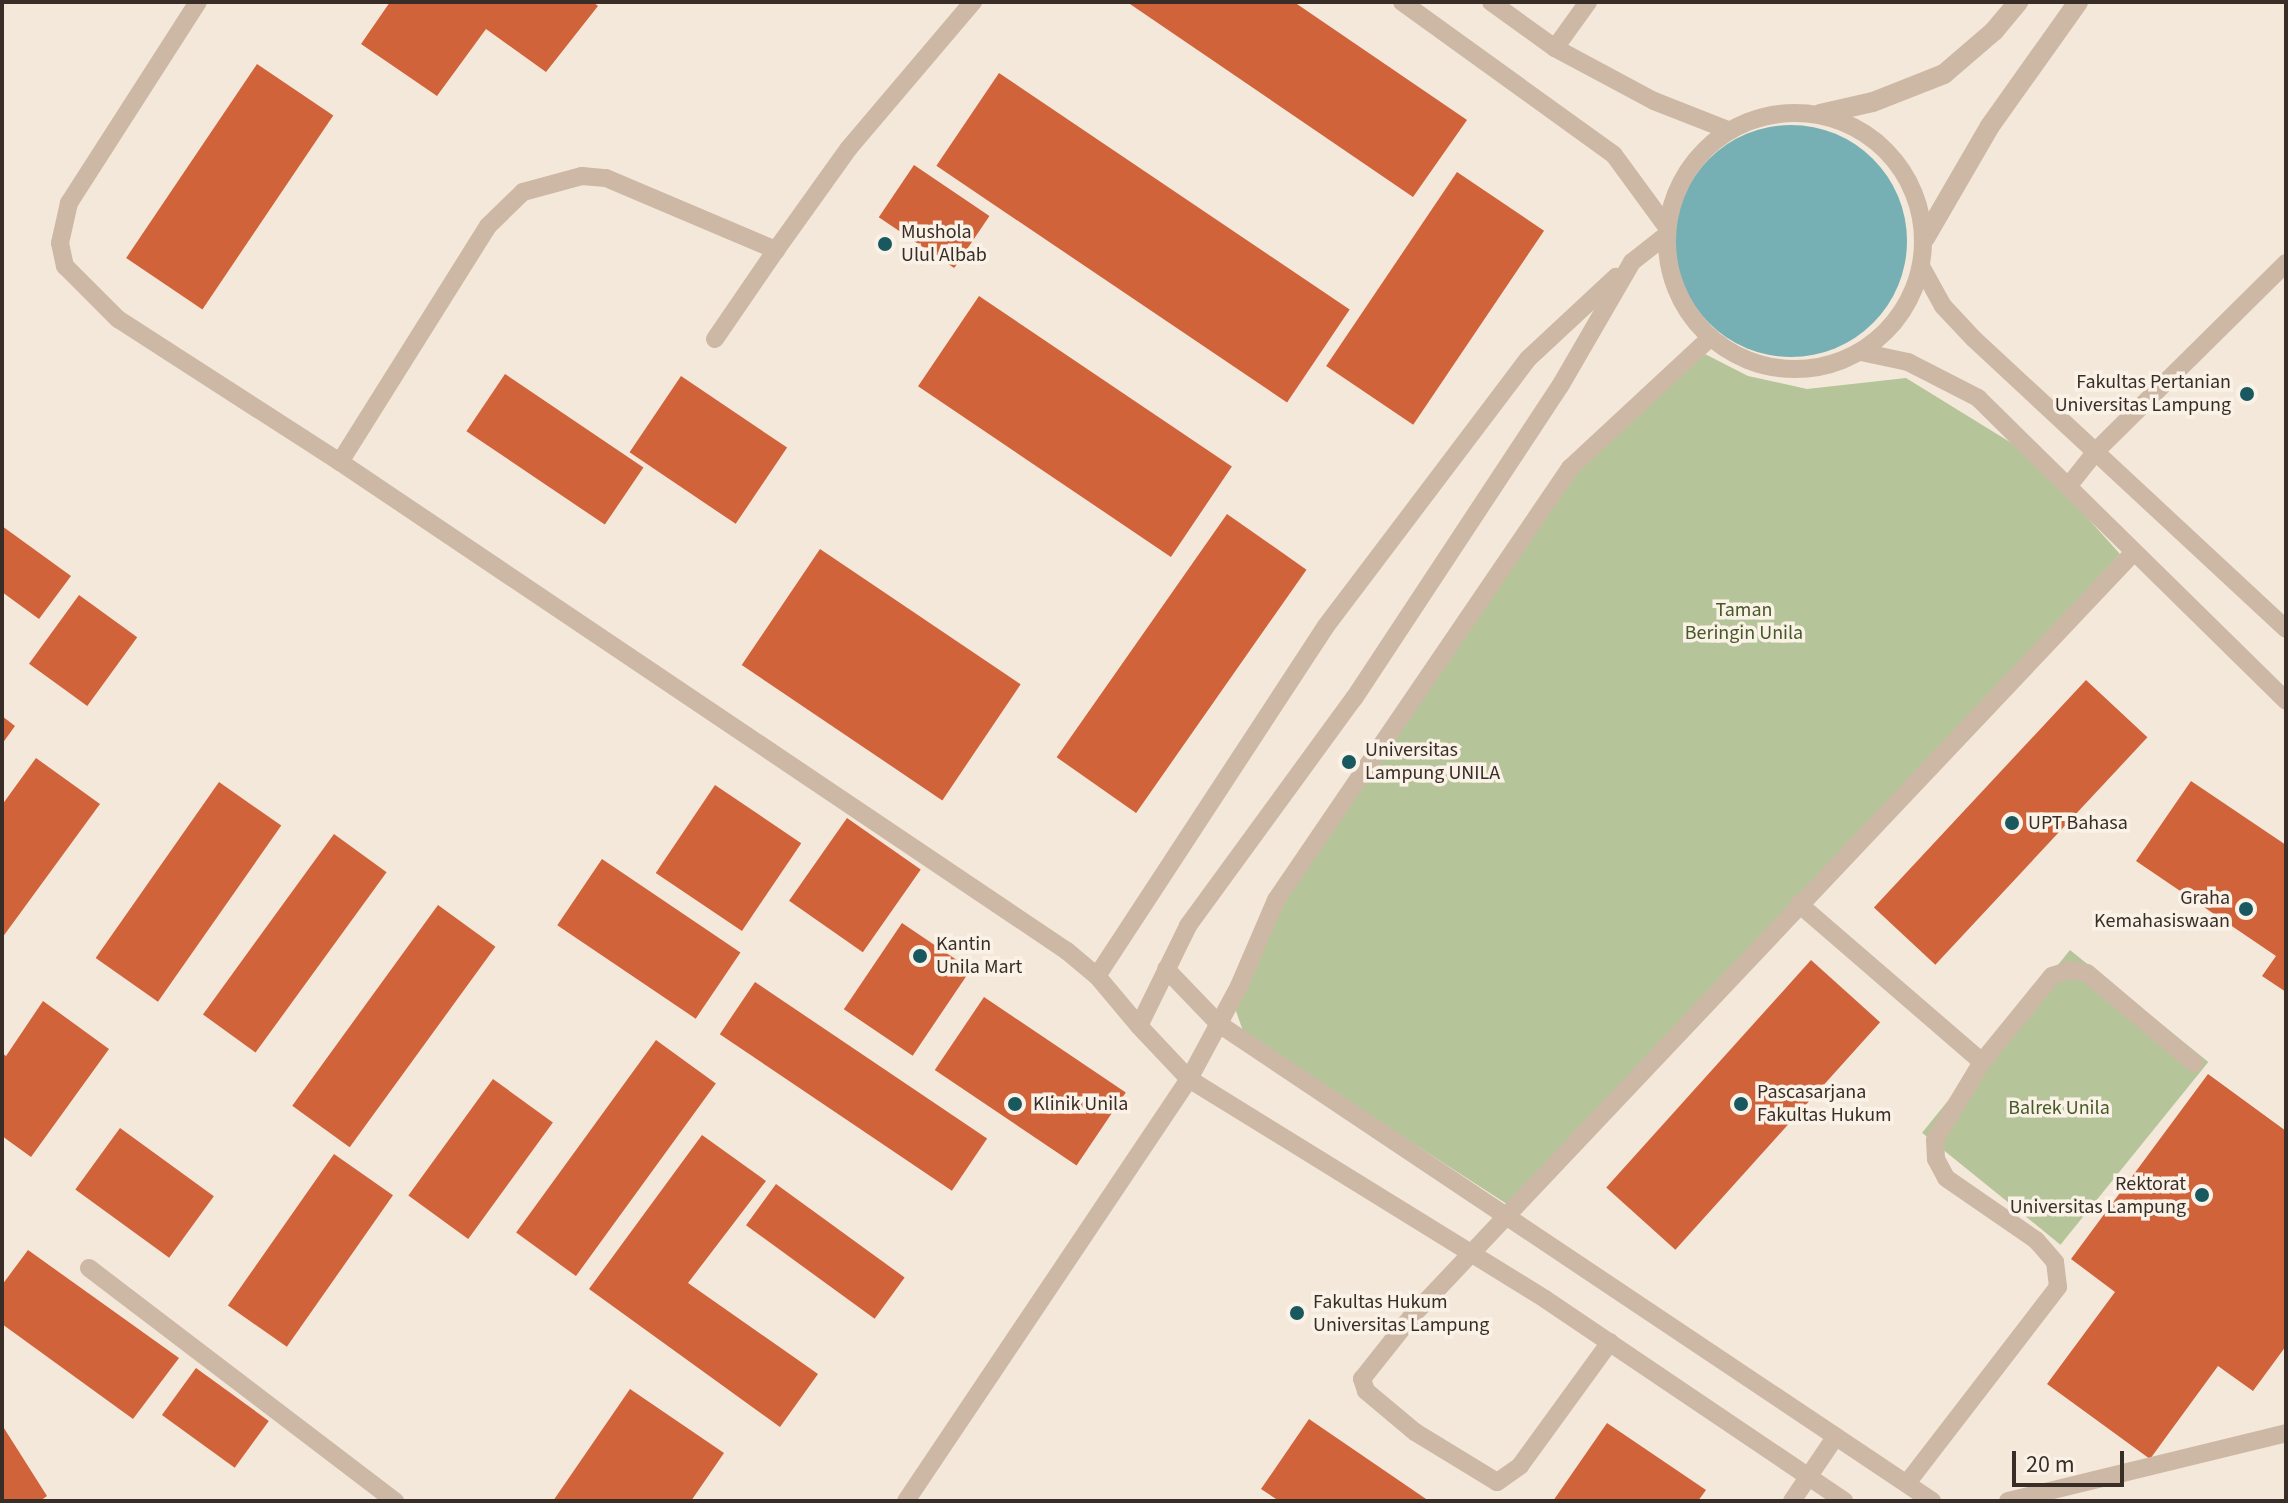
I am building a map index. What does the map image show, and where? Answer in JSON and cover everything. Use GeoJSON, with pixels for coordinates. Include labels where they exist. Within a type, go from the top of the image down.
{"type":"FeatureCollection","features":[{"type":"Feature","properties":{"kind":"street"},"geometry":{"type":"LineString","coordinates":[[1820,114],[1873,102],[1944,74],[1994,31],[2018,2]]}},
{"type":"Feature","properties":{"kind":"street"},"geometry":{"type":"LineString","coordinates":[[1925,238],[1990,126],[2078,2]]}},
{"type":"Feature","properties":{"kind":"lane"},"geometry":{"type":"LineString","coordinates":[[198,2],[69,203],[60,243],[65,266],[118,319],[340,462],[1029,925],[1097,976],[1189,1079],[1610,1342],[1844,1501]]}},
{"type":"Feature","properties":{"kind":"lane"},"geometry":{"type":"LineString","coordinates":[[715,339],[849,148],[973,2]]}},
{"type":"Feature","properties":{"kind":"lane"},"geometry":{"type":"LineString","coordinates":[[1402,2],[1614,155],[1665,231]]}},
{"type":"Feature","properties":{"kind":"lane"},"geometry":{"type":"LineString","coordinates":[[1491,2],[1555,48],[1654,101],[1728,130]]}},
{"type":"Feature","properties":{"kind":"lane"},"geometry":{"type":"LineString","coordinates":[[1555,48],[1588,2]]}},
{"type":"Feature","properties":{"kind":"lane"},"geometry":{"type":"LineString","coordinates":[[1773,114],[1820,114],[1873,138],[1911,182],[1925,238],[1922,268],[1910,301],[1889,330],[1861,352],[1810,369],[1757,364],[1710,338],[1685,309],[1670,274],[1665,231],[1676,188],[1698,155],[1728,130],[1773,114]]}},
{"type":"Feature","properties":{"kind":"lane"},"geometry":{"type":"LineString","coordinates":[[340,462],[499,211],[523,192],[582,176],[606,178],[776,250]]}},
{"type":"Feature","properties":{"kind":"lane"},"geometry":{"type":"LineString","coordinates":[[1097,976],[1326,626],[1529,358],[1665,231]]}},
{"type":"Feature","properties":{"kind":"lane"},"geometry":{"type":"LineString","coordinates":[[1139,1026],[1166,969],[1206,900],[1354,698],[1560,386],[1632,262]]}},
{"type":"Feature","properties":{"kind":"lane"},"geometry":{"type":"LineString","coordinates":[[2070,484],[2097,450],[2286,263]]}},
{"type":"Feature","properties":{"kind":"lane"},"geometry":{"type":"LineString","coordinates":[[1922,268],[1943,306],[1974,339],[2097,450],[2286,629]]}},
{"type":"Feature","properties":{"kind":"lane"},"geometry":{"type":"LineString","coordinates":[[906,1501],[1189,1079],[1219,1024],[1276,900],[1570,468],[1710,338]]}},
{"type":"Feature","properties":{"kind":"lane"},"geometry":{"type":"LineString","coordinates":[[1861,352],[1908,362],[1978,398],[2070,484],[2133,553],[2286,701]]}},
{"type":"Feature","properties":{"kind":"lane"},"geometry":{"type":"LineString","coordinates":[[1610,1342],[1507,1477],[1489,1480],[1464,1465],[1366,1391],[1362,1379],[1471,1253],[2133,553]]}},
{"type":"Feature","properties":{"kind":"lane"},"geometry":{"type":"LineString","coordinates":[[1799,904],[1982,1062]]}},
{"type":"Feature","properties":{"kind":"lane"},"geometry":{"type":"LineString","coordinates":[[1166,969],[1219,1024],[1932,1501]]}},
{"type":"Feature","properties":{"kind":"lane"},"geometry":{"type":"LineString","coordinates":[[1907,1483],[2058,1287],[2055,1262],[2036,1240],[1946,1178],[1936,1159],[1935,1140],[1982,1062],[2052,976],[2069,970],[2087,973],[2194,1063]]}},
{"type":"Feature","properties":{"kind":"lane"},"geometry":{"type":"LineString","coordinates":[[89,1268],[395,1501]]}},
{"type":"Feature","properties":{"kind":"lane"},"geometry":{"type":"LineString","coordinates":[[2008,1501],[2286,1433]]}},
{"type":"Feature","properties":{"kind":"lane"},"geometry":{"type":"LineString","coordinates":[[1792,1501],[1836,1436]]}},
{"type":"Feature","properties":{"kind":"green space","name":"Taman Beringin Unila"},"geometry":{"type":"Polygon","coordinates":[[[1701,352],[1748,376],[1807,389],[1906,378],[2031,455],[2120,554],[1513,1208],[1244,1034],[1236,1011],[1241,986],[1280,899],[1569,473],[1701,352]]]}},
{"type":"Feature","properties":{"kind":"green space","name":"Balrek Unila"},"geometry":{"type":"Polygon","coordinates":[[[2070,950],[2208,1062],[2060,1245],[1922,1133],[2070,950]]]}},
{"type":"Feature","properties":{"kind":"water"},"geometry":{"type":"Polygon","coordinates":[[[1791,125],[1814,127],[1835,134],[1873,159],[1898,197],[1905,218],[1905,264],[1898,285],[1873,323],[1835,348],[1814,355],[1791,357],[1768,355],[1747,348],[1709,323],[1684,285],[1677,264],[1675,241],[1677,218],[1684,197],[1709,159],[1747,134],[1768,127],[1791,125]]]}},
{"type":"Feature","properties":{"kind":"building"},"geometry":{"type":"Polygon","coordinates":[[[390,2],[593,2],[598,6],[546,72],[486,29],[437,96],[361,44],[390,2]]]}},
{"type":"Feature","properties":{"kind":"building"},"geometry":{"type":"Polygon","coordinates":[[[1127,2],[1294,2],[1467,120],[1413,197],[1127,2]]]}},
{"type":"Feature","properties":{"kind":"building"},"geometry":{"type":"Polygon","coordinates":[[[257,64],[333,115],[202,309],[126,258],[257,64]]]}},
{"type":"Feature","properties":{"kind":"building"},"geometry":{"type":"Polygon","coordinates":[[[999,73],[1350,310],[1287,402],[936,166],[999,73]]]}},
{"type":"Feature","properties":{"kind":"building"},"geometry":{"type":"Polygon","coordinates":[[[914,165],[989,216],[954,268],[879,217],[914,165]]]}},
{"type":"Feature","properties":{"kind":"building"},"geometry":{"type":"Polygon","coordinates":[[[1457,172],[1544,231],[1413,425],[1326,366],[1457,172]]]}},
{"type":"Feature","properties":{"kind":"building"},"geometry":{"type":"Polygon","coordinates":[[[979,296],[1232,467],[1171,557],[918,386],[979,296]]]}},
{"type":"Feature","properties":{"kind":"building"},"geometry":{"type":"Polygon","coordinates":[[[505,374],[643,467],[605,525],[466,431],[505,374]]]}},
{"type":"Feature","properties":{"kind":"building"},"geometry":{"type":"Polygon","coordinates":[[[681,376],[787,448],[736,524],[630,452],[681,376]]]}},
{"type":"Feature","properties":{"kind":"building"},"geometry":{"type":"Polygon","coordinates":[[[1227,514],[1306,570],[1136,813],[1057,757],[1227,514]]]}},
{"type":"Feature","properties":{"kind":"building"},"geometry":{"type":"Polygon","coordinates":[[[2,526],[71,576],[39,619],[2,592],[2,526]]]}},
{"type":"Feature","properties":{"kind":"building"},"geometry":{"type":"Polygon","coordinates":[[[820,549],[1021,684],[942,800],[742,665],[820,549]]]}},
{"type":"Feature","properties":{"kind":"building"},"geometry":{"type":"Polygon","coordinates":[[[79,595],[137,637],[87,706],[29,664],[79,595]]]}},
{"type":"Feature","properties":{"kind":"building","name":"UPT Bahasa"},"geometry":{"type":"Polygon","coordinates":[[[2086,680],[2147,737],[1935,965],[1874,907],[2086,680]]]}},
{"type":"Feature","properties":{"kind":"building"},"geometry":{"type":"Polygon","coordinates":[[[2,716],[15,726],[2,744],[2,716]]]}},
{"type":"Feature","properties":{"kind":"building"},"geometry":{"type":"Polygon","coordinates":[[[36,758],[100,804],[2,938],[2,805],[36,758]]]}},
{"type":"Feature","properties":{"kind":"building","name":"Graha Kemahasiswaan"},"geometry":{"type":"Polygon","coordinates":[[[2191,781],[2286,845],[2286,992],[2262,976],[2276,956],[2136,861],[2191,781]]]}},
{"type":"Feature","properties":{"kind":"building"},"geometry":{"type":"Polygon","coordinates":[[[219,782],[281,826],[158,1002],[96,958],[219,782]]]}},
{"type":"Feature","properties":{"kind":"building"},"geometry":{"type":"Polygon","coordinates":[[[715,785],[801,843],[742,931],[656,873],[715,785]]]}},
{"type":"Feature","properties":{"kind":"building"},"geometry":{"type":"Polygon","coordinates":[[[847,818],[921,870],[863,952],[789,901],[847,818]]]}},
{"type":"Feature","properties":{"kind":"building"},"geometry":{"type":"Polygon","coordinates":[[[334,834],[387,872],[256,1053],[203,1014],[334,834]]]}},
{"type":"Feature","properties":{"kind":"building"},"geometry":{"type":"Polygon","coordinates":[[[602,859],[740,952],[696,1019],[557,925],[602,859]]]}},
{"type":"Feature","properties":{"kind":"building"},"geometry":{"type":"Polygon","coordinates":[[[438,905],[495,947],[350,1147],[292,1106],[438,905]]]}},
{"type":"Feature","properties":{"kind":"building"},"geometry":{"type":"Polygon","coordinates":[[[902,923],[971,969],[913,1056],[844,1009],[902,923]]]}},
{"type":"Feature","properties":{"kind":"building","name":"Pascasarjana Fakultas Hukum"},"geometry":{"type":"Polygon","coordinates":[[[1811,960],[1880,1022],[1675,1250],[1606,1187],[1811,960]]]}},
{"type":"Feature","properties":{"kind":"building"},"geometry":{"type":"Polygon","coordinates":[[[755,982],[987,1139],[952,1191],[720,1034],[755,982]]]}},
{"type":"Feature","properties":{"kind":"building"},"geometry":{"type":"Polygon","coordinates":[[[984,997],[1126,1093],[1077,1166],[935,1070],[984,997]]]}},
{"type":"Feature","properties":{"kind":"building"},"geometry":{"type":"Polygon","coordinates":[[[43,1001],[109,1049],[31,1157],[2,1136],[2,1053],[6,1056],[43,1001]]]}},
{"type":"Feature","properties":{"kind":"building"},"geometry":{"type":"Polygon","coordinates":[[[656,1040],[716,1083],[576,1276],[516,1233],[656,1040]]]}},
{"type":"Feature","properties":{"kind":"building","name":"Rektorat Universitas Lampung"},"geometry":{"type":"Polygon","coordinates":[[[2208,1074],[2286,1131],[2286,1346],[2253,1391],[2218,1366],[2150,1459],[2047,1384],[2115,1292],[2071,1259],[2208,1074]]]}},
{"type":"Feature","properties":{"kind":"building"},"geometry":{"type":"Polygon","coordinates":[[[493,1079],[553,1122],[468,1239],[408,1195],[493,1079]]]}},
{"type":"Feature","properties":{"kind":"building"},"geometry":{"type":"Polygon","coordinates":[[[120,1128],[214,1196],[169,1258],[75,1189],[120,1128]]]}},
{"type":"Feature","properties":{"kind":"building"},"geometry":{"type":"Polygon","coordinates":[[[702,1135],[766,1181],[688,1283],[818,1374],[780,1427],[589,1289],[702,1135]]]}},
{"type":"Feature","properties":{"kind":"building"},"geometry":{"type":"Polygon","coordinates":[[[334,1154],[393,1195],[287,1347],[228,1306],[334,1154]]]}},
{"type":"Feature","properties":{"kind":"building"},"geometry":{"type":"Polygon","coordinates":[[[776,1184],[905,1277],[875,1319],[746,1225],[776,1184]]]}},
{"type":"Feature","properties":{"kind":"building"},"geometry":{"type":"Polygon","coordinates":[[[28,1250],[179,1358],[133,1419],[2,1324],[2,1285],[28,1250]]]}},
{"type":"Feature","properties":{"kind":"building"},"geometry":{"type":"Polygon","coordinates":[[[196,1368],[269,1421],[235,1468],[162,1415],[196,1368]]]}},
{"type":"Feature","properties":{"kind":"building"},"geometry":{"type":"Polygon","coordinates":[[[630,1389],[724,1453],[691,1501],[553,1501],[630,1389]]]}},
{"type":"Feature","properties":{"kind":"building"},"geometry":{"type":"Polygon","coordinates":[[[1309,1419],[1429,1501],[1279,1501],[1261,1489],[1309,1419]]]}},
{"type":"Feature","properties":{"kind":"building"},"geometry":{"type":"Polygon","coordinates":[[[1607,1423],[1706,1490],[1698,1501],[1553,1501],[1607,1423]]]}},
{"type":"Feature","properties":{"kind":"building"},"geometry":{"type":"Polygon","coordinates":[[[2,1425],[47,1496],[40,1501],[2,1501],[2,1425]]]}},
{"type":"Feature","properties":{"kind":"place","name":"Mushola Ulul Albab"},"geometry":{"type":"Point","coordinates":[885,244]}},
{"type":"Feature","properties":{"kind":"place","name":"Fakultas Pertanian Universitas Lampung"},"geometry":{"type":"Point","coordinates":[2247,394]}},
{"type":"Feature","properties":{"kind":"place","name":"Universitas Lampung UNILA"},"geometry":{"type":"Point","coordinates":[1349,762]}},
{"type":"Feature","properties":{"kind":"place","name":"UPT Bahasa"},"geometry":{"type":"Point","coordinates":[2012,823]}},
{"type":"Feature","properties":{"kind":"place","name":"Graha Kemahasiswaan"},"geometry":{"type":"Point","coordinates":[2246,909]}},
{"type":"Feature","properties":{"kind":"place","name":"Kantin Unila Mart"},"geometry":{"type":"Point","coordinates":[920,956]}},
{"type":"Feature","properties":{"kind":"place","name":"Klinik Unila"},"geometry":{"type":"Point","coordinates":[1015,1104]}},
{"type":"Feature","properties":{"kind":"place","name":"Pascasarjana Fakultas Hukum"},"geometry":{"type":"Point","coordinates":[1741,1104]}},
{"type":"Feature","properties":{"kind":"place","name":"Rektorat Universitas Lampung"},"geometry":{"type":"Point","coordinates":[2202,1195]}},
{"type":"Feature","properties":{"kind":"place","name":"Fakultas Hukum Universitas Lampung"},"geometry":{"type":"Point","coordinates":[1297,1313]}}]}
